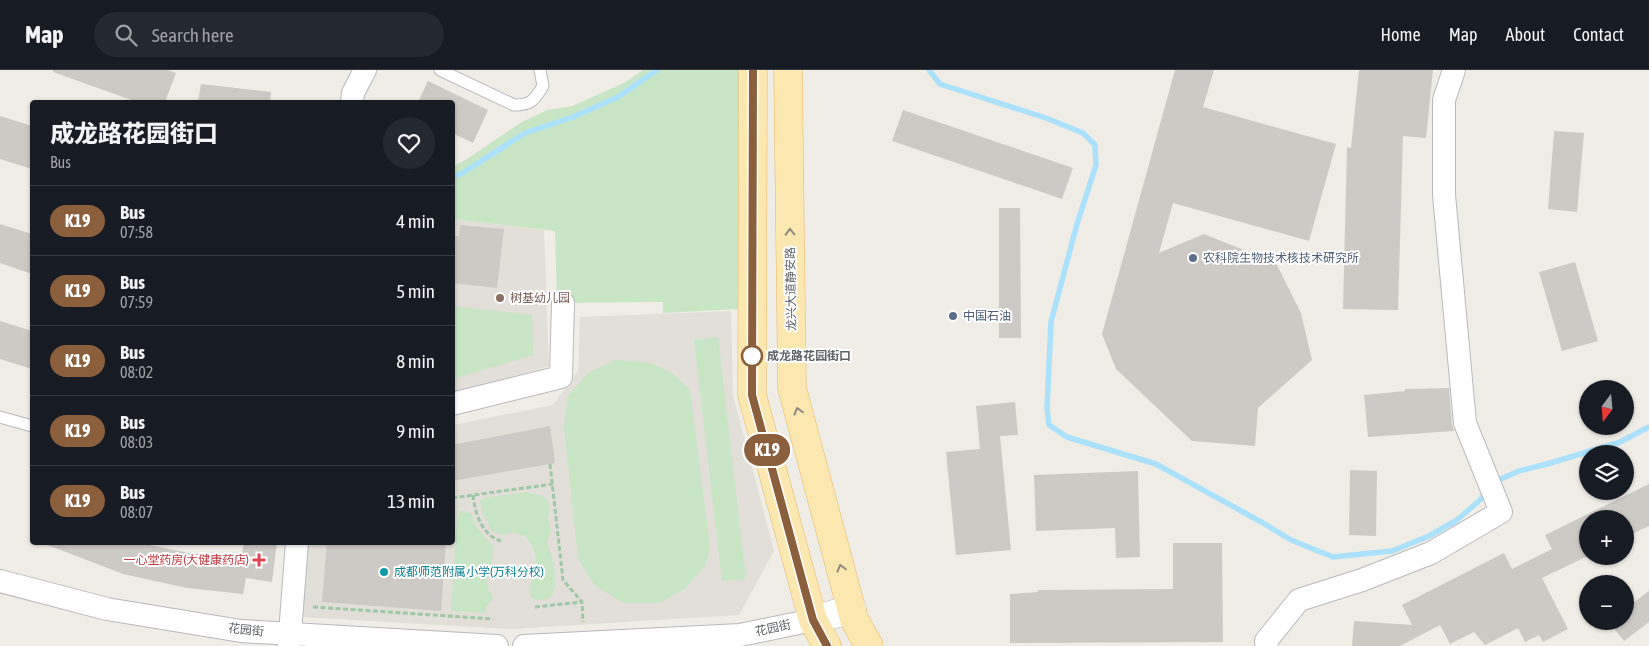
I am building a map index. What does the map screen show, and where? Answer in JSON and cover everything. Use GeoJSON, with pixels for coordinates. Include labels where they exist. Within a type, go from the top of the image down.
{"type":"FeatureCollection","features":[{"type":"Feature","properties":{"kind":"main road"},"geometry":{"type":"LineString","coordinates":[[753,70],[752,395],[813,620],[827,646]]}},
{"type":"Feature","properties":{"kind":"main road","name":"龙兴大道静安路"},"geometry":{"type":"LineString","coordinates":[[788,70],[792,388],[854,619],[869,646]]}},
{"type":"Feature","properties":{"kind":"street"},"geometry":{"type":"LineString","coordinates":[[352,100],[353,93],[365,70]]}},
{"type":"Feature","properties":{"kind":"street"},"geometry":{"type":"LineString","coordinates":[[1267,646],[1266,640],[1300,600],[1362,580],[1431,554],[1501,512],[1465,423],[1444,195],[1444,100],[1454,70]]}},
{"type":"Feature","properties":{"kind":"street"},"geometry":{"type":"LineString","coordinates":[[455,403],[561,378],[563,303]]}},
{"type":"Feature","properties":{"kind":"street"},"geometry":{"type":"LineString","coordinates":[[289,640],[297,545]]}},
{"type":"Feature","properties":{"kind":"street","name":"花园街"},"geometry":{"type":"LineString","coordinates":[[0,581],[107,610],[241,630],[289,640],[497,646]]}},
{"type":"Feature","properties":{"kind":"street"},"geometry":{"type":"LineString","coordinates":[[813,620],[852,609]]}},
{"type":"Feature","properties":{"kind":"street","name":"花园街"},"geometry":{"type":"LineString","coordinates":[[524,646],[740,635],[813,620]]}},
{"type":"Feature","properties":{"kind":"lane"},"geometry":{"type":"LineString","coordinates":[[440,70],[514,105],[526,105],[534,100],[543,86],[540,70]]}},
{"type":"Feature","properties":{"kind":"lane"},"geometry":{"type":"LineString","coordinates":[[0,417],[30,425]]}},
{"type":"Feature","properties":{"kind":"path"},"geometry":{"type":"LineString","coordinates":[[550,464],[563,580],[582,602],[584,643]]}},
{"type":"Feature","properties":{"kind":"path"},"geometry":{"type":"LineString","coordinates":[[455,498],[553,484]]}},
{"type":"Feature","properties":{"kind":"path"},"geometry":{"type":"LineString","coordinates":[[473,495],[474,508],[484,530],[492,538],[501,541]]}},
{"type":"Feature","properties":{"kind":"path"},"geometry":{"type":"LineString","coordinates":[[313,598],[312,607],[493,619]]}},
{"type":"Feature","properties":{"kind":"path"},"geometry":{"type":"LineString","coordinates":[[535,607],[582,602]]}},
{"type":"Feature","properties":{"kind":"shaded area","name":"树基幼儿园"},"geometry":{"type":"Polygon","coordinates":[[[455,219],[544,230],[549,366],[455,393],[455,219]]]}},
{"type":"Feature","properties":{"kind":"shaded area"},"geometry":{"type":"Polygon","coordinates":[[[731,311],[733,395],[774,551],[739,615],[512,629],[300,617],[307,545],[455,545],[455,425],[553,405],[578,371],[580,317],[731,311]]]}},
{"type":"Feature","properties":{"kind":"green space"},"geometry":{"type":"Polygon","coordinates":[[[643,70],[740,70],[740,309],[663,313],[663,302],[557,303],[555,231],[455,219],[455,165],[520,123],[547,110],[572,106],[624,83],[643,70]]]}},
{"type":"Feature","properties":{"kind":"green space"},"geometry":{"type":"Polygon","coordinates":[[[455,306],[532,315],[533,355],[455,378],[455,306]]]}},
{"type":"Feature","properties":{"kind":"green space"},"geometry":{"type":"Polygon","coordinates":[[[718,337],[746,579],[722,581],[694,340],[718,337]]]}},
{"type":"Feature","properties":{"kind":"green space"},"geometry":{"type":"Polygon","coordinates":[[[616,360],[651,363],[673,374],[690,390],[710,548],[705,566],[686,588],[659,603],[624,603],[595,586],[578,559],[564,427],[568,396],[588,373],[616,360]]]}},
{"type":"Feature","properties":{"kind":"green space"},"geometry":{"type":"Polygon","coordinates":[[[525,492],[541,495],[548,500],[550,509],[548,519],[551,530],[547,543],[553,560],[556,582],[553,594],[548,599],[538,600],[531,598],[529,590],[536,566],[536,557],[532,545],[525,536],[513,532],[502,535],[492,531],[481,509],[480,501],[485,498],[525,492]]]}},
{"type":"Feature","properties":{"kind":"green space"},"geometry":{"type":"Polygon","coordinates":[[[461,511],[472,514],[477,528],[493,546],[487,580],[493,599],[485,608],[487,613],[451,611],[457,517],[461,511]]]}},
{"type":"Feature","properties":{"kind":"building"},"geometry":{"type":"Polygon","coordinates":[[[53,70],[168,70],[176,73],[166,100],[131,100],[53,72],[53,70]]]}},
{"type":"Feature","properties":{"kind":"building","name":"农科院生物技术核技术研究所"},"geometry":{"type":"Polygon","coordinates":[[[1175,70],[1214,70],[1203,107],[1336,144],[1309,241],[1173,203],[1159,253],[1204,234],[1276,263],[1301,313],[1312,360],[1258,408],[1255,446],[1192,441],[1116,369],[1102,334],[1175,70]]]}},
{"type":"Feature","properties":{"kind":"building"},"geometry":{"type":"Polygon","coordinates":[[[1359,70],[1433,70],[1426,138],[1403,136],[1398,310],[1343,309],[1347,147],[1351,148],[1359,70]]]}},
{"type":"Feature","properties":{"kind":"building"},"geometry":{"type":"Polygon","coordinates":[[[428,81],[488,110],[473,143],[455,134],[455,100],[419,100],[428,81]]]}},
{"type":"Feature","properties":{"kind":"building"},"geometry":{"type":"Polygon","coordinates":[[[201,84],[271,92],[270,100],[198,100],[201,84]]]}},
{"type":"Feature","properties":{"kind":"building"},"geometry":{"type":"Polygon","coordinates":[[[903,110],[1073,168],[1062,199],[892,141],[903,110]]]}},
{"type":"Feature","properties":{"kind":"building"},"geometry":{"type":"Polygon","coordinates":[[[0,116],[30,125],[30,168],[0,159],[0,116]]]}},
{"type":"Feature","properties":{"kind":"building"},"geometry":{"type":"Polygon","coordinates":[[[1554,131],[1584,133],[1577,212],[1548,209],[1554,131]]]}},
{"type":"Feature","properties":{"kind":"building"},"geometry":{"type":"Polygon","coordinates":[[[999,208],[1020,208],[1021,338],[999,338],[999,208]]]}},
{"type":"Feature","properties":{"kind":"building"},"geometry":{"type":"Polygon","coordinates":[[[0,224],[30,233],[30,273],[0,263],[0,224]]]}},
{"type":"Feature","properties":{"kind":"building"},"geometry":{"type":"Polygon","coordinates":[[[460,225],[504,229],[497,288],[455,283],[455,236],[459,236],[460,225]]]}},
{"type":"Feature","properties":{"kind":"building"},"geometry":{"type":"Polygon","coordinates":[[[1575,262],[1598,341],[1562,351],[1539,272],[1575,262]]]}},
{"type":"Feature","properties":{"kind":"building"},"geometry":{"type":"Polygon","coordinates":[[[0,321],[30,330],[30,368],[0,359],[0,321]]]}},
{"type":"Feature","properties":{"kind":"building"},"geometry":{"type":"Polygon","coordinates":[[[1449,388],[1454,431],[1368,437],[1364,395],[1405,391],[1405,389],[1449,388]]]}},
{"type":"Feature","properties":{"kind":"building"},"geometry":{"type":"Polygon","coordinates":[[[1015,402],[1018,435],[1000,436],[1011,550],[956,555],[946,452],[980,449],[976,406],[1015,402]]]}},
{"type":"Feature","properties":{"kind":"building"},"geometry":{"type":"Polygon","coordinates":[[[550,426],[555,463],[455,480],[455,444],[550,426]]]}},
{"type":"Feature","properties":{"kind":"building"},"geometry":{"type":"Polygon","coordinates":[[[1350,470],[1377,471],[1376,536],[1349,535],[1350,470]]]}},
{"type":"Feature","properties":{"kind":"building"},"geometry":{"type":"Polygon","coordinates":[[[1138,471],[1140,557],[1116,558],[1115,528],[1036,531],[1034,475],[1138,471]]]}},
{"type":"Feature","properties":{"kind":"building"},"geometry":{"type":"Polygon","coordinates":[[[1649,484],[1649,526],[1634,533],[1634,510],[1596,510],[1616,500],[1634,500],[1634,491],[1649,484]]]}},
{"type":"Feature","properties":{"kind":"building"},"geometry":{"type":"Polygon","coordinates":[[[1579,518],[1579,560],[1542,578],[1568,629],[1543,642],[1539,635],[1525,642],[1518,628],[1485,645],[1474,632],[1450,644],[1440,625],[1400,646],[1352,646],[1354,621],[1412,625],[1402,605],[1504,553],[1512,569],[1552,549],[1545,535],[1579,518]]]}},
{"type":"Feature","properties":{"kind":"building"},"geometry":{"type":"Polygon","coordinates":[[[1173,543],[1222,543],[1223,642],[1010,643],[1010,594],[1038,592],[1038,590],[1173,589],[1173,543]]]}},
{"type":"Feature","properties":{"kind":"building"},"geometry":{"type":"Polygon","coordinates":[[[48,545],[150,545],[194,554],[242,555],[244,545],[277,545],[272,582],[246,578],[243,594],[187,588],[123,574],[48,545]]]}},
{"type":"Feature","properties":{"kind":"building","name":"成都师范附属小学(万科分校)"},"geometry":{"type":"Polygon","coordinates":[[[327,545],[446,545],[441,611],[322,602],[327,545]]]}},
{"type":"Feature","properties":{"kind":"building"},"geometry":{"type":"Polygon","coordinates":[[[1649,591],[1649,622],[1624,641],[1615,630],[1634,630],[1634,602],[1649,591]]]}},
{"type":"Feature","properties":{"kind":"waterway"},"geometry":{"type":"LineString","coordinates":[[455,175],[461,174],[525,133],[573,117],[618,97],[657,70]]}},
{"type":"Feature","properties":{"kind":"waterway"},"geometry":{"type":"LineString","coordinates":[[929,70],[940,84],[1046,118],[1083,133],[1095,145],[1096,165],[1077,224],[1051,322],[1047,409],[1049,425],[1067,437],[1156,464],[1291,540],[1333,557],[1392,551],[1429,536],[1457,520],[1480,500],[1487,491]]}},
{"type":"Feature","properties":{"kind":"waterway"},"geometry":{"type":"LineString","coordinates":[[1494,482],[1519,471],[1620,442],[1649,427]]}},
{"type":"Feature","properties":{"kind":"bus line","name":"K19"},"geometry":{"type":"LineString","coordinates":[[753,70],[752,395],[813,620],[827,646]]}},
{"type":"Feature","properties":{"kind":"place","name":"农科院生物技术核技术研究所"},"geometry":{"type":"Point","coordinates":[1193,258]}},
{"type":"Feature","properties":{"kind":"place","name":"树基幼儿园"},"geometry":{"type":"Point","coordinates":[500,298]}},
{"type":"Feature","properties":{"kind":"place","name":"中国石油"},"geometry":{"type":"Point","coordinates":[953,316]}},
{"type":"Feature","properties":{"kind":"place","name":"成龙路花园街口"},"geometry":{"type":"Point","coordinates":[752,356]}},
{"type":"Feature","properties":{"kind":"place","name":"一心堂药房(大健康药店)"},"geometry":{"type":"Point","coordinates":[259,560]}},
{"type":"Feature","properties":{"kind":"place","name":"成都师范附属小学(万科分校)"},"geometry":{"type":"Point","coordinates":[384,572]}}]}
